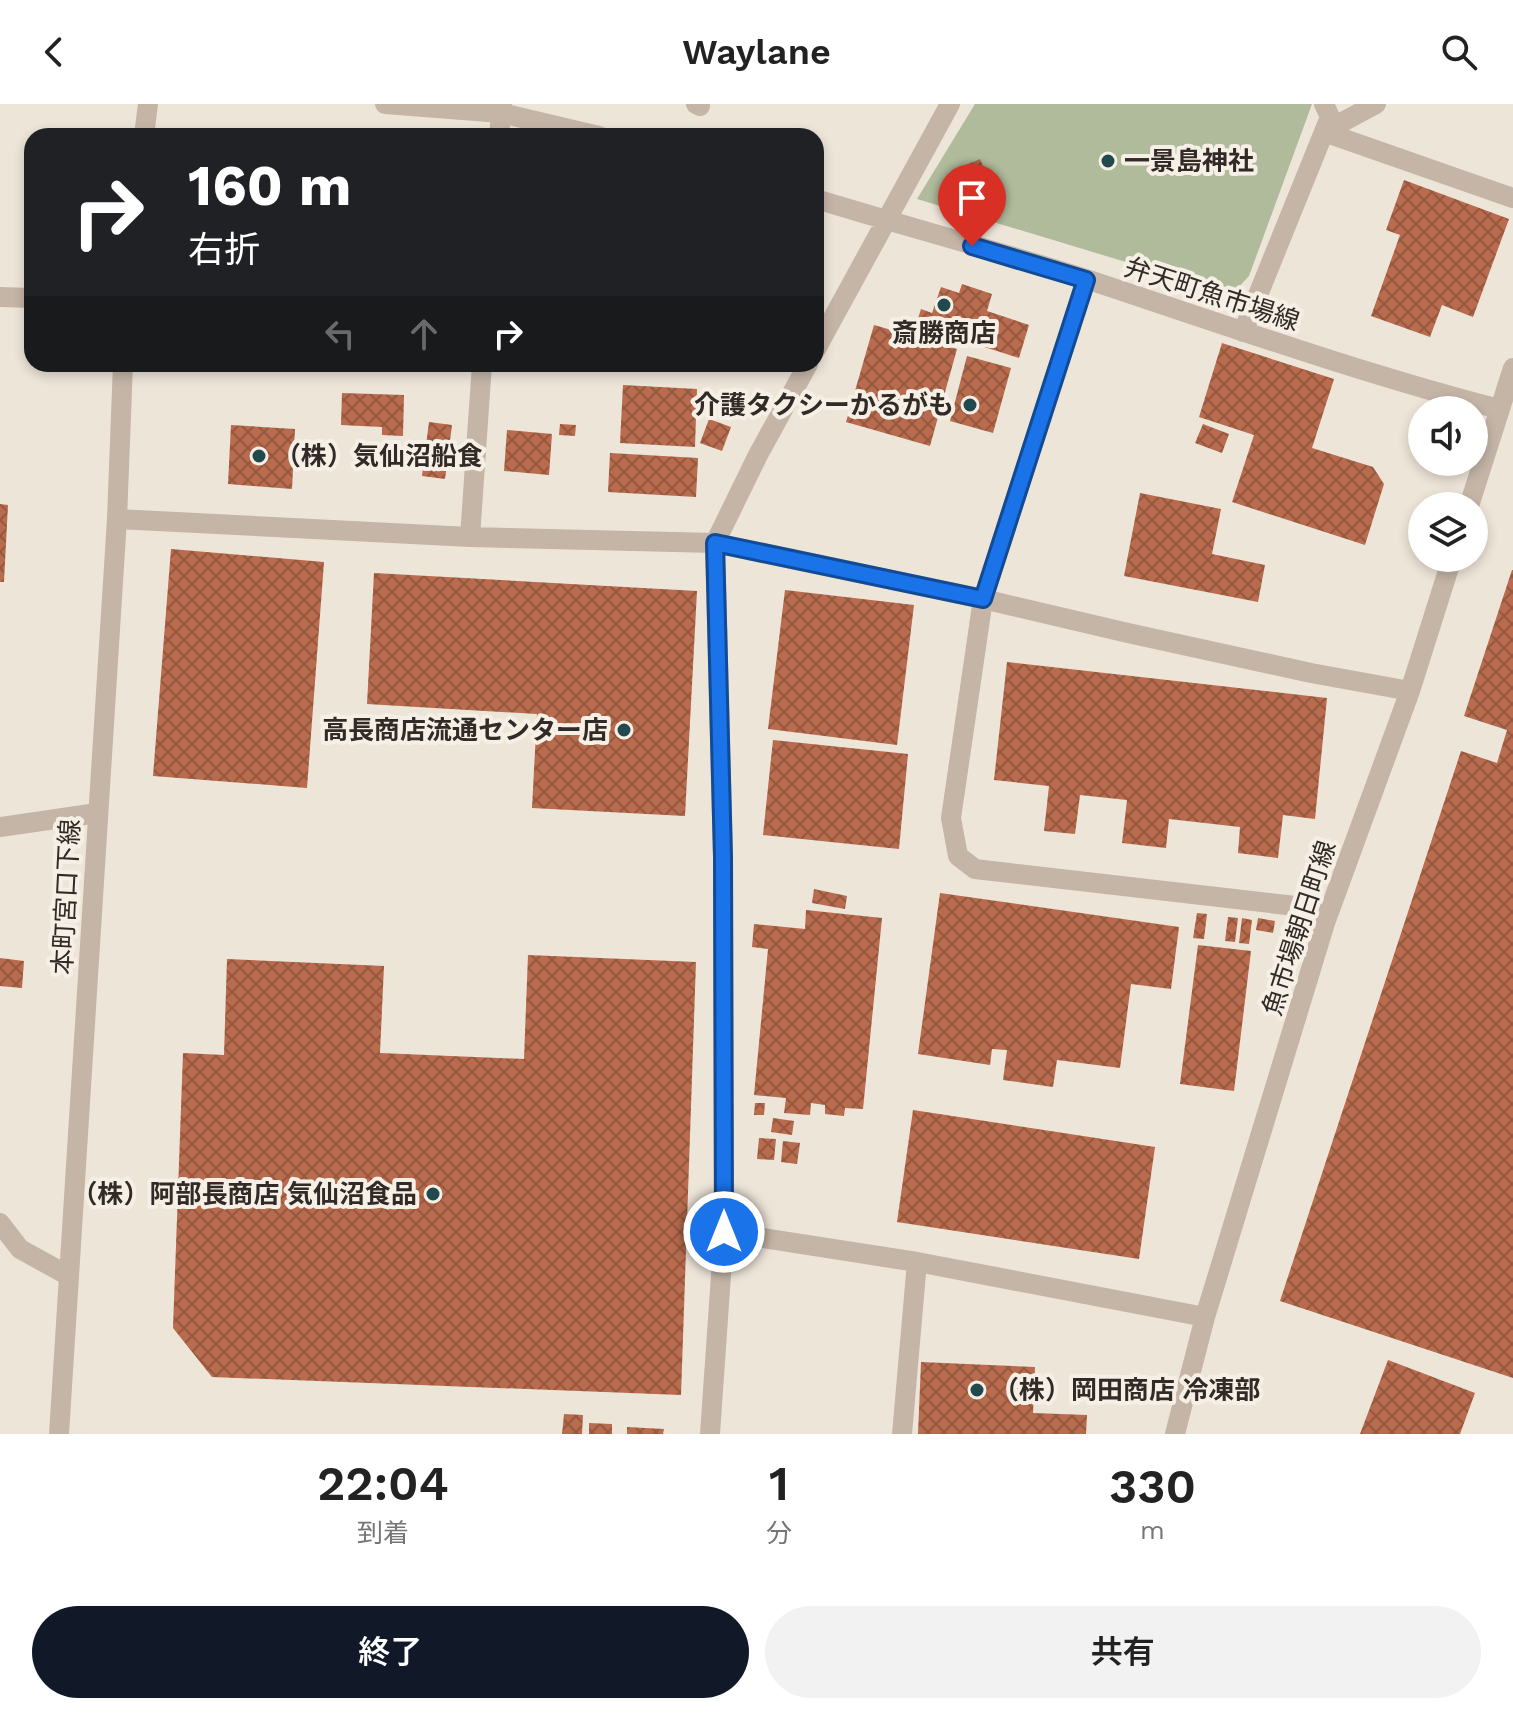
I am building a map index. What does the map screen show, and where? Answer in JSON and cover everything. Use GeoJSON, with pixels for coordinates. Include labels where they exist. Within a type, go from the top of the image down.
{"type":"FeatureCollection","features":[{"type":"Feature","properties":{"kind":"street"},"geometry":{"type":"LineString","coordinates":[[145,128],[148,104]]}},
{"type":"Feature","properties":{"kind":"street"},"geometry":{"type":"LineString","coordinates":[[385,104],[501,109],[570,128]]}},
{"type":"Feature","properties":{"kind":"street"},"geometry":{"type":"LineString","coordinates":[[824,334],[950,104]]}},
{"type":"Feature","properties":{"kind":"street"},"geometry":{"type":"LineString","coordinates":[[1243,332],[1330,117],[1324,104]]}},
{"type":"Feature","properties":{"kind":"street"},"geometry":{"type":"LineString","coordinates":[[1324,132],[1376,104]]}},
{"type":"Feature","properties":{"kind":"street"},"geometry":{"type":"LineString","coordinates":[[1324,132],[1513,198]]}},
{"type":"Feature","properties":{"kind":"street","name":"弁天町魚市場線"},"geometry":{"type":"LineString","coordinates":[[824,202],[1086,280],[1420,388],[1499,409]]}},
{"type":"Feature","properties":{"kind":"street"},"geometry":{"type":"LineString","coordinates":[[1086,280],[983,599],[951,818],[958,856],[975,869],[1330,910]]}},
{"type":"Feature","properties":{"kind":"street"},"geometry":{"type":"LineString","coordinates":[[0,297],[24,298]]}},
{"type":"Feature","properties":{"kind":"street"},"geometry":{"type":"LineString","coordinates":[[1473,492],[1513,368]]}},
{"type":"Feature","properties":{"kind":"street","name":"本町宮口下線"},"geometry":{"type":"LineString","coordinates":[[59,1434],[117,519],[123,372]]}},
{"type":"Feature","properties":{"kind":"street"},"geometry":{"type":"LineString","coordinates":[[470,537],[481,372]]}},
{"type":"Feature","properties":{"kind":"street"},"geometry":{"type":"LineString","coordinates":[[710,1434],[724,1232],[723,872],[715,543],[804,372]]}},
{"type":"Feature","properties":{"kind":"street"},"geometry":{"type":"LineString","coordinates":[[117,519],[470,537],[715,543],[983,599],[1296,670],[1410,691]]}},
{"type":"Feature","properties":{"kind":"street","name":"魚市場朝日町線"},"geometry":{"type":"LineString","coordinates":[[1175,1434],[1205,1317],[1330,910],[1410,691],[1448,572]]}},
{"type":"Feature","properties":{"kind":"street"},"geometry":{"type":"LineString","coordinates":[[0,827],[97,813]]}},
{"type":"Feature","properties":{"kind":"street"},"geometry":{"type":"LineString","coordinates":[[0,1223],[20,1249],[69,1276]]}},
{"type":"Feature","properties":{"kind":"street"},"geometry":{"type":"LineString","coordinates":[[724,1232],[917,1262],[1205,1317]]}},
{"type":"Feature","properties":{"kind":"street"},"geometry":{"type":"LineString","coordinates":[[902,1434],[917,1262]]}},
{"type":"Feature","properties":{"kind":"green space"},"geometry":{"type":"Polygon","coordinates":[[[975,104],[1312,104],[1249,276],[1232,294],[917,199],[975,104]]]}},
{"type":"Feature","properties":{"kind":"building"},"geometry":{"type":"Polygon","coordinates":[[[980,159],[986,172],[966,180],[961,167],[980,159]]]}},
{"type":"Feature","properties":{"kind":"building"},"geometry":{"type":"Polygon","coordinates":[[[1404,180],[1509,219],[1473,317],[1442,305],[1430,337],[1371,316],[1400,235],[1386,230],[1404,180]]]}},
{"type":"Feature","properties":{"kind":"building"},"geometry":{"type":"Polygon","coordinates":[[[962,284],[992,294],[987,311],[1029,325],[1019,358],[916,325],[921,309],[932,313],[941,287],[959,293],[962,284]]]}},
{"type":"Feature","properties":{"kind":"building"},"geometry":{"type":"Polygon","coordinates":[[[874,325],[957,349],[930,446],[846,422],[874,325]]]}},
{"type":"Feature","properties":{"kind":"building"},"geometry":{"type":"Polygon","coordinates":[[[1222,343],[1334,379],[1312,448],[1373,467],[1384,484],[1365,545],[1232,502],[1254,435],[1199,417],[1222,343]]]}},
{"type":"Feature","properties":{"kind":"building"},"geometry":{"type":"Polygon","coordinates":[[[967,356],[1011,368],[993,433],[950,421],[967,356]]]}},
{"type":"Feature","properties":{"kind":"building"},"geometry":{"type":"Polygon","coordinates":[[[623,385],[697,389],[695,447],[620,443],[623,385]]]}},
{"type":"Feature","properties":{"kind":"building"},"geometry":{"type":"Polygon","coordinates":[[[342,393],[404,395],[403,436],[382,435],[382,427],[341,425],[342,393]]]}},
{"type":"Feature","properties":{"kind":"building"},"geometry":{"type":"Polygon","coordinates":[[[709,419],[731,427],[722,451],[700,443],[709,419]]]}},
{"type":"Feature","properties":{"kind":"building"},"geometry":{"type":"Polygon","coordinates":[[[429,422],[452,425],[445,479],[422,476],[429,422]]]}},
{"type":"Feature","properties":{"kind":"building"},"geometry":{"type":"Polygon","coordinates":[[[560,424],[576,425],[575,436],[559,435],[560,424]]]}},
{"type":"Feature","properties":{"kind":"building"},"geometry":{"type":"Polygon","coordinates":[[[1203,424],[1229,434],[1222,453],[1195,443],[1203,424]]]}},
{"type":"Feature","properties":{"kind":"building"},"geometry":{"type":"Polygon","coordinates":[[[231,425],[295,429],[292,489],[228,484],[231,425]]]}},
{"type":"Feature","properties":{"kind":"building"},"geometry":{"type":"Polygon","coordinates":[[[507,430],[552,434],[549,475],[504,471],[507,430]]]}},
{"type":"Feature","properties":{"kind":"building"},"geometry":{"type":"Polygon","coordinates":[[[610,453],[698,458],[696,497],[608,492],[610,453]]]}},
{"type":"Feature","properties":{"kind":"building"},"geometry":{"type":"Polygon","coordinates":[[[1140,493],[1221,509],[1212,554],[1265,565],[1258,602],[1124,576],[1140,493]]]}},
{"type":"Feature","properties":{"kind":"building"},"geometry":{"type":"Polygon","coordinates":[[[0,504],[8,505],[4,582],[0,582],[0,504]]]}},
{"type":"Feature","properties":{"kind":"building"},"geometry":{"type":"Polygon","coordinates":[[[171,549],[324,562],[307,788],[153,776],[171,549]]]}},
{"type":"Feature","properties":{"kind":"building"},"geometry":{"type":"Polygon","coordinates":[[[1512,570],[1513,1378],[1280,1301],[1461,751],[1497,763],[1507,730],[1464,716],[1512,570]]]}},
{"type":"Feature","properties":{"kind":"building"},"geometry":{"type":"Polygon","coordinates":[[[374,573],[697,591],[685,816],[532,808],[537,714],[367,704],[374,573]]]}},
{"type":"Feature","properties":{"kind":"building"},"geometry":{"type":"Polygon","coordinates":[[[785,590],[914,605],[897,745],[768,729],[785,590]]]}},
{"type":"Feature","properties":{"kind":"building"},"geometry":{"type":"Polygon","coordinates":[[[1007,662],[1327,698],[1315,819],[1283,815],[1278,858],[1238,853],[1240,827],[1169,819],[1166,848],[1122,843],[1127,800],[1080,795],[1075,834],[1044,831],[1049,786],[994,780],[1007,662]]]}},
{"type":"Feature","properties":{"kind":"building"},"geometry":{"type":"Polygon","coordinates":[[[773,740],[908,754],[899,849],[763,835],[773,740]]]}},
{"type":"Feature","properties":{"kind":"building"},"geometry":{"type":"Polygon","coordinates":[[[814,889],[847,896],[845,909],[812,903],[814,889]]]}},
{"type":"Feature","properties":{"kind":"building"},"geometry":{"type":"Polygon","coordinates":[[[940,893],[1179,927],[1171,989],[1131,984],[1120,1068],[1057,1060],[1053,1087],[1003,1080],[1007,1050],[992,1049],[990,1065],[918,1054],[940,893]]]}},
{"type":"Feature","properties":{"kind":"building"},"geometry":{"type":"Polygon","coordinates":[[[806,910],[882,918],[863,1109],[845,1108],[844,1116],[825,1114],[825,1105],[811,1103],[810,1115],[784,1113],[786,1098],[754,1095],[768,949],[752,947],[754,924],[805,929],[806,910]]]}},
{"type":"Feature","properties":{"kind":"building"},"geometry":{"type":"Polygon","coordinates":[[[1197,913],[1207,914],[1204,939],[1193,938],[1197,913]]]}},
{"type":"Feature","properties":{"kind":"building"},"geometry":{"type":"Polygon","coordinates":[[[1228,917],[1238,918],[1235,942],[1225,941],[1228,917]]]}},
{"type":"Feature","properties":{"kind":"building"},"geometry":{"type":"Polygon","coordinates":[[[1242,918],[1252,920],[1249,944],[1239,943],[1242,918]]]}},
{"type":"Feature","properties":{"kind":"building"},"geometry":{"type":"Polygon","coordinates":[[[1258,918],[1275,921],[1273,933],[1256,930],[1258,918]]]}},
{"type":"Feature","properties":{"kind":"building"},"geometry":{"type":"Polygon","coordinates":[[[1198,945],[1251,951],[1234,1091],[1180,1084],[1198,945]]]}},
{"type":"Feature","properties":{"kind":"building","name":"（株）阿部長商店 気仙沼食品"},"geometry":{"type":"Polygon","coordinates":[[[528,955],[696,962],[681,1395],[212,1377],[173,1328],[183,1053],[224,1055],[227,959],[384,966],[380,1053],[524,1059],[528,955]]]}},
{"type":"Feature","properties":{"kind":"building"},"geometry":{"type":"Polygon","coordinates":[[[0,958],[24,961],[22,988],[0,986],[0,958]]]}},
{"type":"Feature","properties":{"kind":"building"},"geometry":{"type":"Polygon","coordinates":[[[755,1103],[765,1103],[764,1115],[754,1115],[755,1103]]]}},
{"type":"Feature","properties":{"kind":"building"},"geometry":{"type":"Polygon","coordinates":[[[913,1110],[1155,1147],[1139,1259],[897,1222],[913,1110]]]}},
{"type":"Feature","properties":{"kind":"building"},"geometry":{"type":"Polygon","coordinates":[[[773,1118],[794,1121],[792,1135],[771,1132],[773,1118]]]}},
{"type":"Feature","properties":{"kind":"building"},"geometry":{"type":"Polygon","coordinates":[[[759,1138],[776,1139],[774,1160],[757,1159],[759,1138]]]}},
{"type":"Feature","properties":{"kind":"building"},"geometry":{"type":"Polygon","coordinates":[[[783,1141],[800,1143],[797,1164],[781,1162],[783,1141]]]}},
{"type":"Feature","properties":{"kind":"building"},"geometry":{"type":"Polygon","coordinates":[[[1388,1360],[1475,1393],[1460,1434],[1360,1434],[1388,1360]]]}},
{"type":"Feature","properties":{"kind":"building","name":"（株）岡田商店 冷凍部"},"geometry":{"type":"Polygon","coordinates":[[[921,1362],[1035,1367],[1033,1413],[1087,1415],[1086,1434],[918,1434],[921,1362]]]}},
{"type":"Feature","properties":{"kind":"building"},"geometry":{"type":"Polygon","coordinates":[[[564,1414],[583,1415],[582,1434],[562,1434],[564,1414]]]}},
{"type":"Feature","properties":{"kind":"building"},"geometry":{"type":"Polygon","coordinates":[[[589,1423],[612,1424],[612,1434],[589,1434],[589,1423]]]}},
{"type":"Feature","properties":{"kind":"building"},"geometry":{"type":"Polygon","coordinates":[[[627,1427],[664,1429],[663,1434],[627,1434],[627,1427]]]}},
{"type":"Feature","properties":{"kind":"place","name":"一景島神社"},"geometry":{"type":"Point","coordinates":[1108,161]}},
{"type":"Feature","properties":{"kind":"place","name":"斎勝商店"},"geometry":{"type":"Point","coordinates":[944,305]}},
{"type":"Feature","properties":{"kind":"place","name":"介護タクシーかるがも"},"geometry":{"type":"Point","coordinates":[970,405]}},
{"type":"Feature","properties":{"kind":"place","name":"（株）気仙沼船食"},"geometry":{"type":"Point","coordinates":[259,456]}},
{"type":"Feature","properties":{"kind":"place","name":"高長商店流通センター店"},"geometry":{"type":"Point","coordinates":[624,730]}},
{"type":"Feature","properties":{"kind":"place","name":"（株）阿部長商店 気仙沼食品"},"geometry":{"type":"Point","coordinates":[433,1194]}},
{"type":"Feature","properties":{"kind":"place","name":"（株）岡田商店 冷凍部"},"geometry":{"type":"Point","coordinates":[977,1390]}},
{"type":"Feature","properties":{"kind":"route"},"geometry":{"type":"LineString","coordinates":[[724,1232],[723,857],[715,543],[983,599],[1086,280],[972,246]]}}]}
